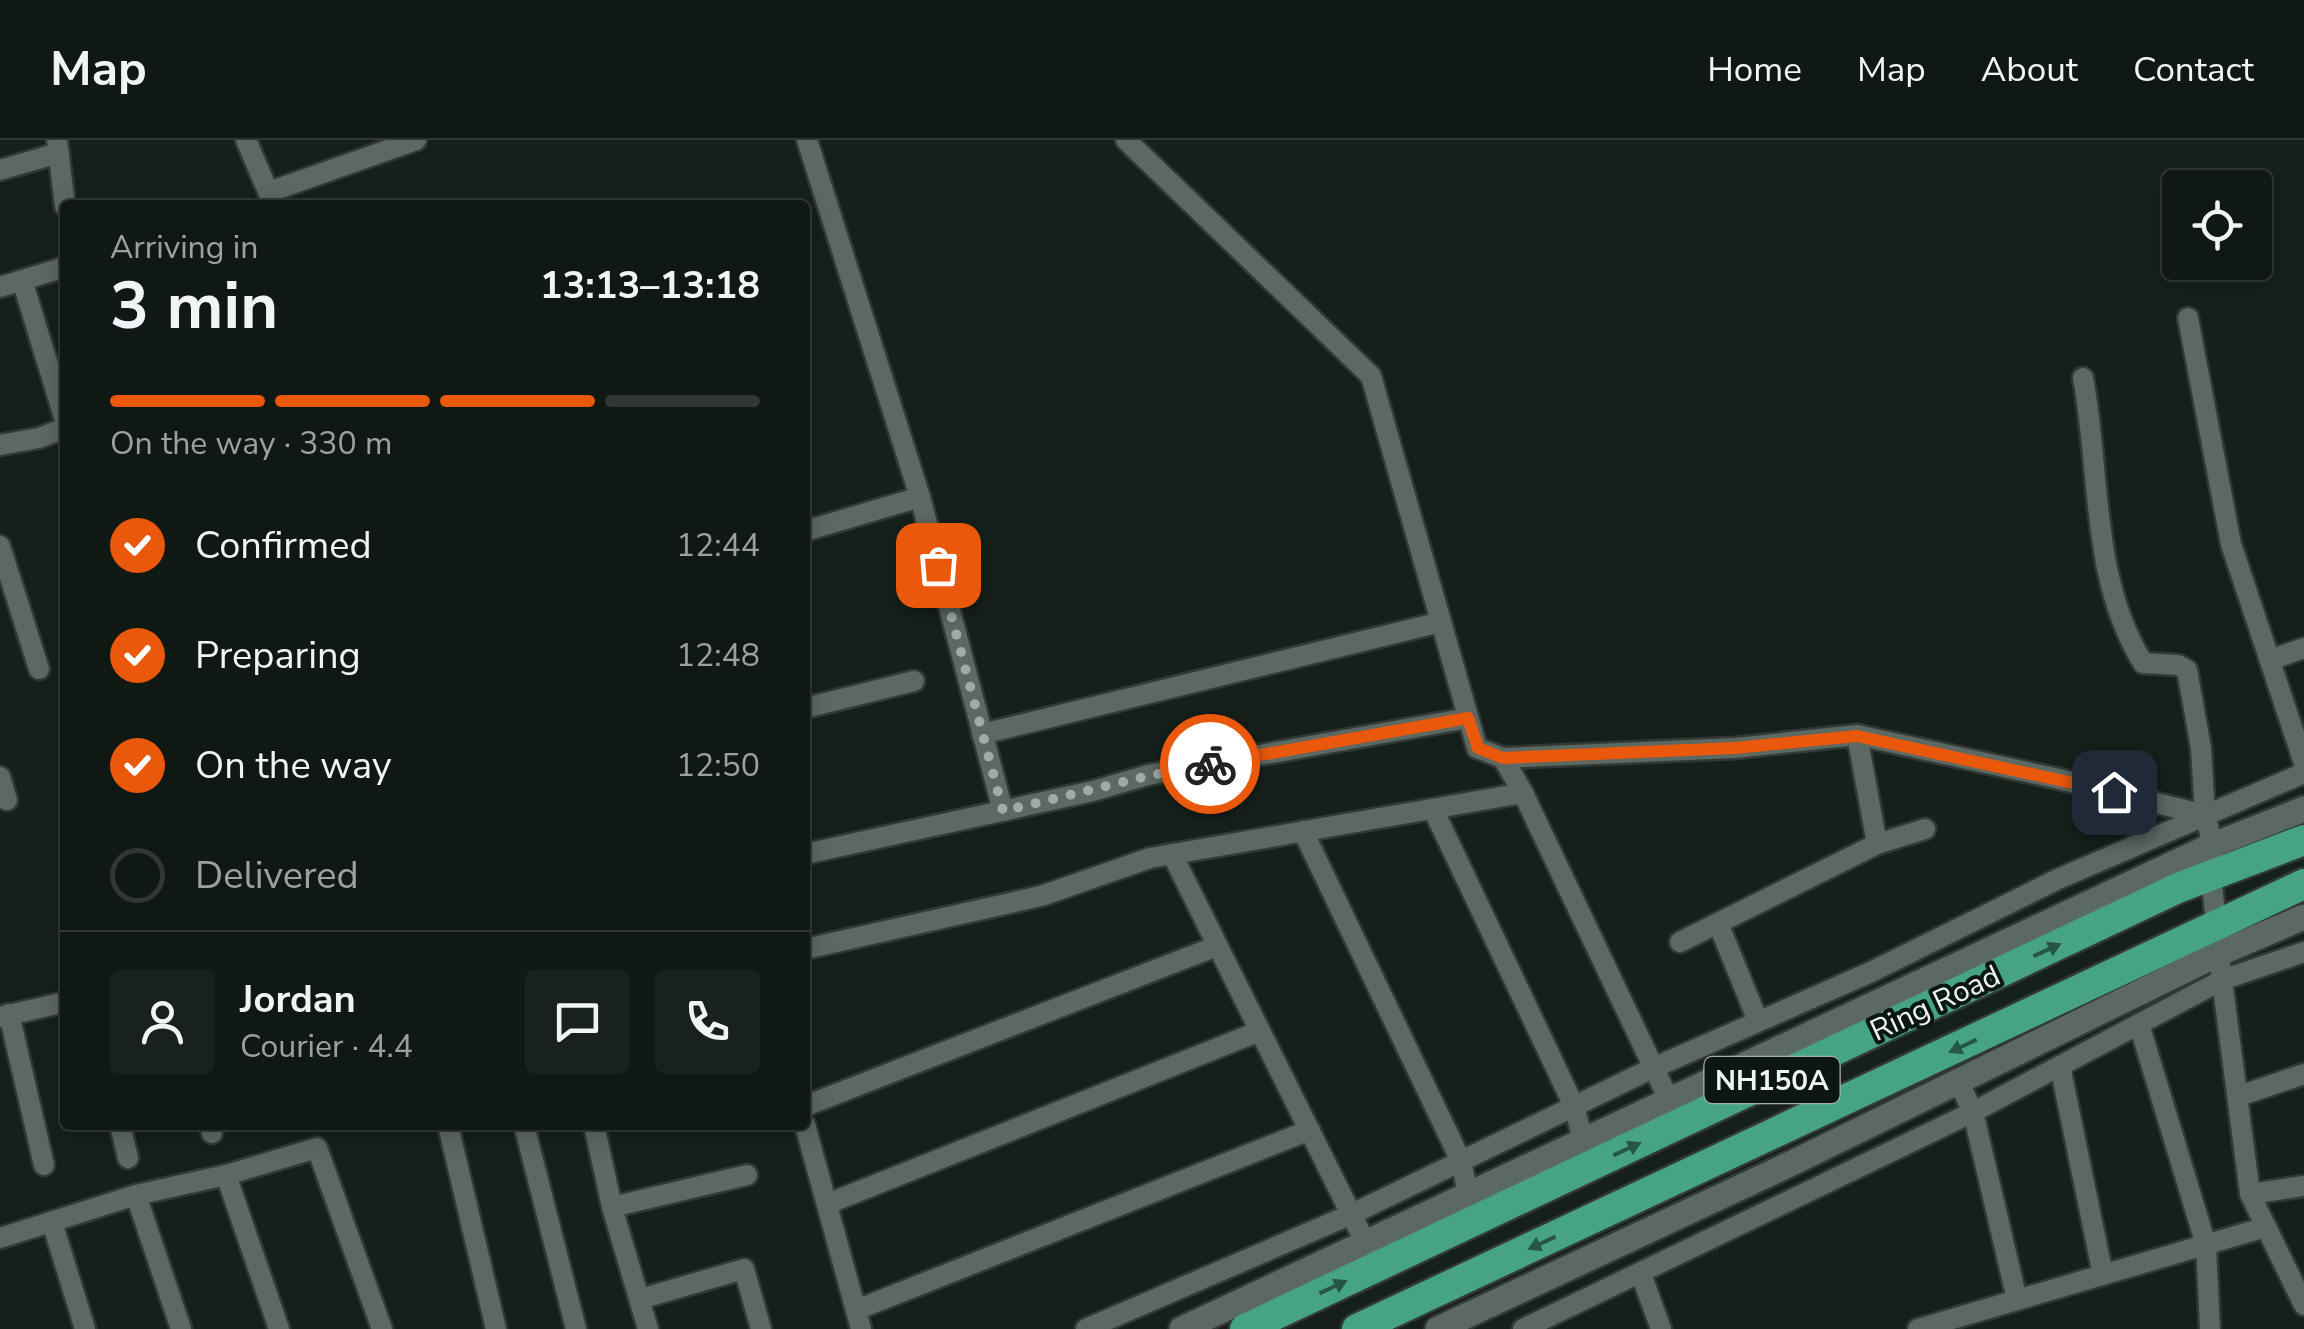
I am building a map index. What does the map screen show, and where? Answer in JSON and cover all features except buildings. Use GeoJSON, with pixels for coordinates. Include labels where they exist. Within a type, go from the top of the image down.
{"type":"FeatureCollection","features":[{"type":"Feature","properties":{"kind":"highway","name":"Ring Road"},"geometry":{"type":"LineString","coordinates":[[1245,1329],[2212,860],[2304,840]]}},
{"type":"Feature","properties":{"kind":"highway","name":"Ring Road"},"geometry":{"type":"LineString","coordinates":[[1356,1329],[2218,939],[2304,884]]}},
{"type":"Feature","properties":{"kind":"street"},"geometry":{"type":"LineString","coordinates":[[246,140],[271,198],[416,140]]}},
{"type":"Feature","properties":{"kind":"street"},"geometry":{"type":"LineString","coordinates":[[807,140],[920,497],[1003,811]]}},
{"type":"Feature","properties":{"kind":"street"},"geometry":{"type":"LineString","coordinates":[[1126,140],[1371,376],[1478,748],[1503,758],[1538,757],[1735,748],[1857,736],[2059,779],[2205,816]]}},
{"type":"Feature","properties":{"kind":"street"},"geometry":{"type":"LineString","coordinates":[[0,170],[58,147],[64,200]]}},
{"type":"Feature","properties":{"kind":"street"},"geometry":{"type":"LineString","coordinates":[[0,286],[60,269]]}},
{"type":"Feature","properties":{"kind":"street"},"geometry":{"type":"LineString","coordinates":[[22,280],[55,350],[60,385]]}},
{"type":"Feature","properties":{"kind":"street"},"geometry":{"type":"LineString","coordinates":[[2188,318],[2231,544],[2304,763]]}},
{"type":"Feature","properties":{"kind":"street"},"geometry":{"type":"LineString","coordinates":[[2083,378],[2092,425],[2096,504],[2106,565],[2124,633],[2143,663],[2178,665],[2186,670],[2201,748],[2222,980],[2250,1194],[2304,1304]]}},
{"type":"Feature","properties":{"kind":"street"},"geometry":{"type":"LineString","coordinates":[[0,445],[60,430]]}},
{"type":"Feature","properties":{"kind":"street"},"geometry":{"type":"LineString","coordinates":[[810,530],[920,497]]}},
{"type":"Feature","properties":{"kind":"street"},"geometry":{"type":"LineString","coordinates":[[0,546],[39,669]]}},
{"type":"Feature","properties":{"kind":"street"},"geometry":{"type":"LineString","coordinates":[[982,734],[1440,622]]}},
{"type":"Feature","properties":{"kind":"street"},"geometry":{"type":"LineString","coordinates":[[2270,660],[2304,648]]}},
{"type":"Feature","properties":{"kind":"street"},"geometry":{"type":"LineString","coordinates":[[810,707],[914,681]]}},
{"type":"Feature","properties":{"kind":"street"},"geometry":{"type":"LineString","coordinates":[[810,853],[1148,776],[1468,718]]}},
{"type":"Feature","properties":{"kind":"street"},"geometry":{"type":"LineString","coordinates":[[1857,736],[1877,844]]}},
{"type":"Feature","properties":{"kind":"street"},"geometry":{"type":"LineString","coordinates":[[1524,793],[1538,757]]}},
{"type":"Feature","properties":{"kind":"street"},"geometry":{"type":"LineString","coordinates":[[1503,758],[1524,793],[1669,1100]]}},
{"type":"Feature","properties":{"kind":"street"},"geometry":{"type":"LineString","coordinates":[[1086,1329],[1352,1214],[1653,1068],[1870,972],[2058,878],[2304,773]]}},
{"type":"Feature","properties":{"kind":"street"},"geometry":{"type":"LineString","coordinates":[[0,777],[7,800]]}},
{"type":"Feature","properties":{"kind":"street"},"geometry":{"type":"LineString","coordinates":[[810,948],[1041,896],[1150,858],[1524,793]]}},
{"type":"Feature","properties":{"kind":"street"},"geometry":{"type":"LineString","coordinates":[[1433,809],[1574,1106],[1583,1140]]}},
{"type":"Feature","properties":{"kind":"street"},"geometry":{"type":"LineString","coordinates":[[1182,1329],[1669,1100],[2212,860],[2304,809]]}},
{"type":"Feature","properties":{"kind":"street"},"geometry":{"type":"LineString","coordinates":[[1680,942],[1877,844],[1925,829]]}},
{"type":"Feature","properties":{"kind":"street"},"geometry":{"type":"LineString","coordinates":[[1303,831],[1461,1161],[1468,1194]]}},
{"type":"Feature","properties":{"kind":"street"},"geometry":{"type":"LineString","coordinates":[[1172,854],[1365,1242]]}},
{"type":"Feature","properties":{"kind":"street"},"geometry":{"type":"LineString","coordinates":[[1438,1329],[1958,1081],[2218,939],[2304,917]]}},
{"type":"Feature","properties":{"kind":"street"},"geometry":{"type":"LineString","coordinates":[[1718,923],[1758,1022]]}},
{"type":"Feature","properties":{"kind":"street"},"geometry":{"type":"LineString","coordinates":[[810,1104],[1217,946]]}},
{"type":"Feature","properties":{"kind":"street"},"geometry":{"type":"LineString","coordinates":[[1523,1329],[1973,1112],[2222,980],[2304,952]]}},
{"type":"Feature","properties":{"kind":"street"},"geometry":{"type":"LineString","coordinates":[[44,1165],[4,1016],[60,1003]]}},
{"type":"Feature","properties":{"kind":"street"},"geometry":{"type":"LineString","coordinates":[[2139,1024],[2206,1246],[2210,1329]]}},
{"type":"Feature","properties":{"kind":"street"},"geometry":{"type":"LineString","coordinates":[[826,1204],[1260,1031]]}},
{"type":"Feature","properties":{"kind":"street"},"geometry":{"type":"LineString","coordinates":[[2060,1066],[2103,1275]]}},
{"type":"Feature","properties":{"kind":"street"},"geometry":{"type":"LineString","coordinates":[[2239,1096],[2304,1074]]}},
{"type":"Feature","properties":{"kind":"street"},"geometry":{"type":"LineString","coordinates":[[1958,1081],[1973,1112],[2017,1300]]}},
{"type":"Feature","properties":{"kind":"street"},"geometry":{"type":"LineString","coordinates":[[121,1130],[128,1158]]}},
{"type":"Feature","properties":{"kind":"street"},"geometry":{"type":"LineString","coordinates":[[449,1130],[496,1329]]}},
{"type":"Feature","properties":{"kind":"street"},"geometry":{"type":"LineString","coordinates":[[525,1130],[576,1329]]}},
{"type":"Feature","properties":{"kind":"street"},"geometry":{"type":"LineString","coordinates":[[595,1130],[612,1207],[648,1329]]}},
{"type":"Feature","properties":{"kind":"street"},"geometry":{"type":"LineString","coordinates":[[806,1130],[858,1320],[1310,1130]]}},
{"type":"Feature","properties":{"kind":"street"},"geometry":{"type":"LineString","coordinates":[[0,1238],[136,1196],[317,1148],[382,1329]]}},
{"type":"Feature","properties":{"kind":"street"},"geometry":{"type":"LineString","coordinates":[[612,1207],[747,1174]]}},
{"type":"Feature","properties":{"kind":"street"},"geometry":{"type":"LineString","coordinates":[[226,1175],[279,1329]]}},
{"type":"Feature","properties":{"kind":"street"},"geometry":{"type":"LineString","coordinates":[[2250,1194],[2304,1186]]}},
{"type":"Feature","properties":{"kind":"street"},"geometry":{"type":"LineString","coordinates":[[136,1196],[181,1329]]}},
{"type":"Feature","properties":{"kind":"street"},"geometry":{"type":"LineString","coordinates":[[52,1222],[85,1329]]}},
{"type":"Feature","properties":{"kind":"street"},"geometry":{"type":"LineString","coordinates":[[1918,1329],[2266,1227]]}},
{"type":"Feature","properties":{"kind":"street"},"geometry":{"type":"LineString","coordinates":[[640,1299],[744,1269],[761,1329]]}},
{"type":"Feature","properties":{"kind":"street"},"geometry":{"type":"LineString","coordinates":[[1640,1274],[1661,1329]]}},
{"type":"Feature","properties":{"kind":"way so far"},"geometry":{"type":"LineString","coordinates":[[938,565],[1003,811],[1210,764]]}},
{"type":"Feature","properties":{"kind":"route"},"geometry":{"type":"LineString","coordinates":[[1210,764],[1468,718],[1478,748],[1503,758],[1735,748],[1857,736],[2114,792]]}}]}
